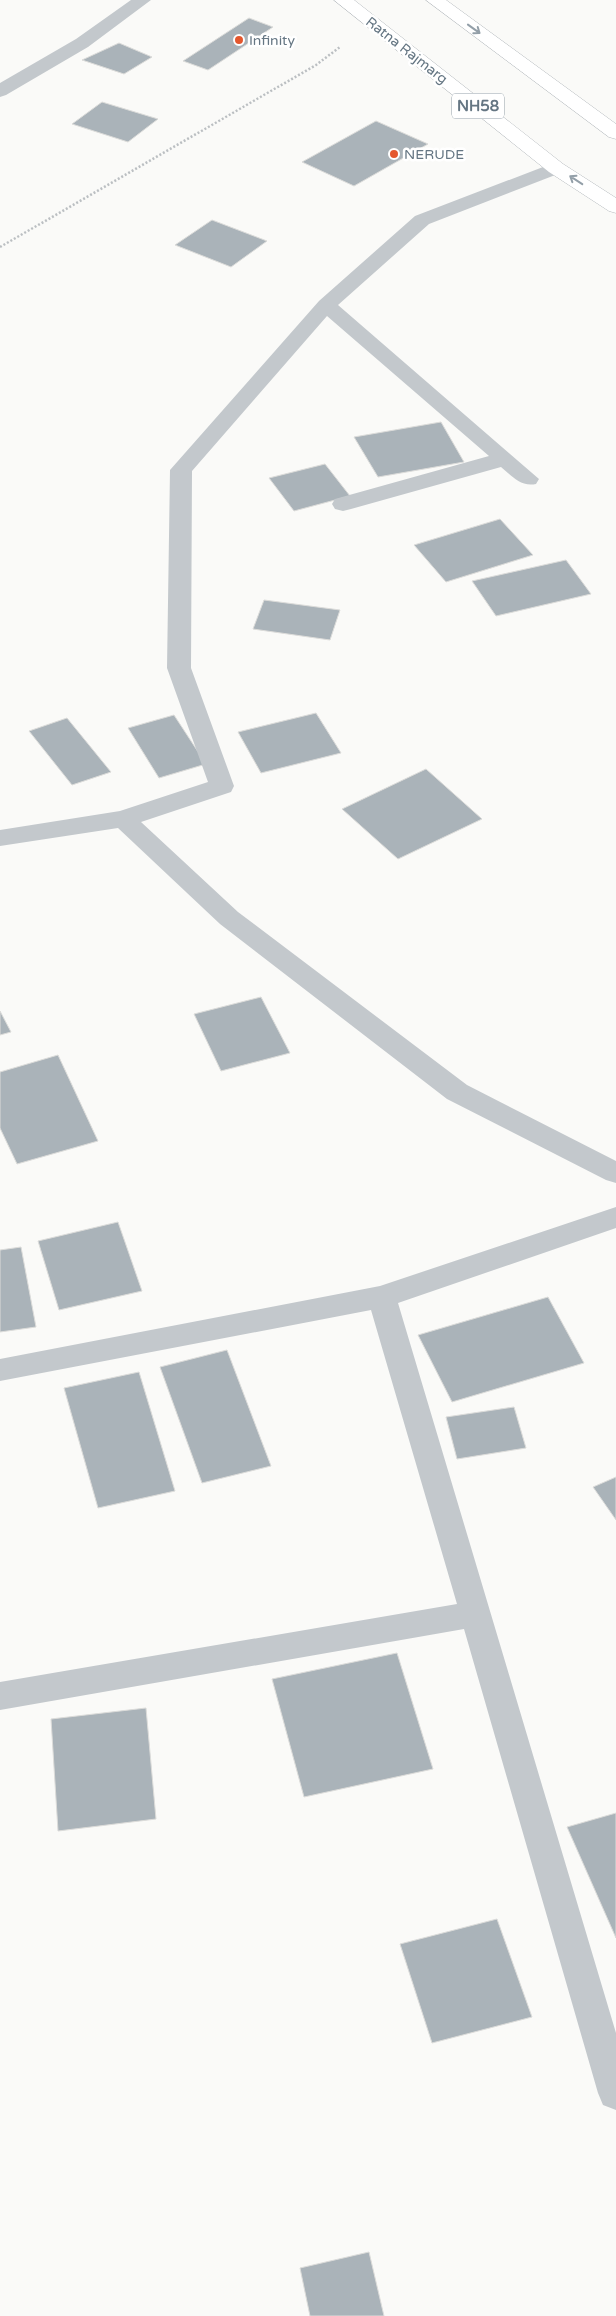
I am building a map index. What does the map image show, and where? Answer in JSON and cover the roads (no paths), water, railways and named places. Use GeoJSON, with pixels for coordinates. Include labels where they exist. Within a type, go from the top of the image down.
{"type":"FeatureCollection","features":[{"type":"Feature","properties":{"kind":"highway","name":"Ratna Rajmarg"},"geometry":{"type":"LineString","coordinates":[[343,0],[556,168],[616,207]]}},
{"type":"Feature","properties":{"kind":"highway"},"geometry":{"type":"LineString","coordinates":[[435,0],[616,133]]}},
{"type":"Feature","properties":{"kind":"street"},"geometry":{"type":"LineString","coordinates":[[0,91],[82,43],[142,0]]}},
{"type":"Feature","properties":{"kind":"street"},"geometry":{"type":"LineString","coordinates":[[0,838],[123,819],[222,786],[180,668],[181,470],[326,305],[422,220],[556,168]]}},
{"type":"Feature","properties":{"kind":"street"},"geometry":{"type":"LineString","coordinates":[[326,305],[528,479]]}},
{"type":"Feature","properties":{"kind":"street"},"geometry":{"type":"LineString","coordinates":[[343,504],[504,460]]}},
{"type":"Feature","properties":{"kind":"street"},"geometry":{"type":"LineString","coordinates":[[123,819],[229,918],[457,1092],[616,1173]]}},
{"type":"Feature","properties":{"kind":"street"},"geometry":{"type":"LineString","coordinates":[[0,1370],[382,1297],[616,1217]]}},
{"type":"Feature","properties":{"kind":"street"},"geometry":{"type":"LineString","coordinates":[[382,1297],[616,2093]]}},
{"type":"Feature","properties":{"kind":"street"},"geometry":{"type":"LineString","coordinates":[[0,1696],[475,1614]]}},
{"type":"Feature","properties":{"kind":"place","name":"Infinity"},"geometry":{"type":"Point","coordinates":[239,40]}},
{"type":"Feature","properties":{"kind":"place","name":"NERUDE"},"geometry":{"type":"Point","coordinates":[394,154]}}]}
